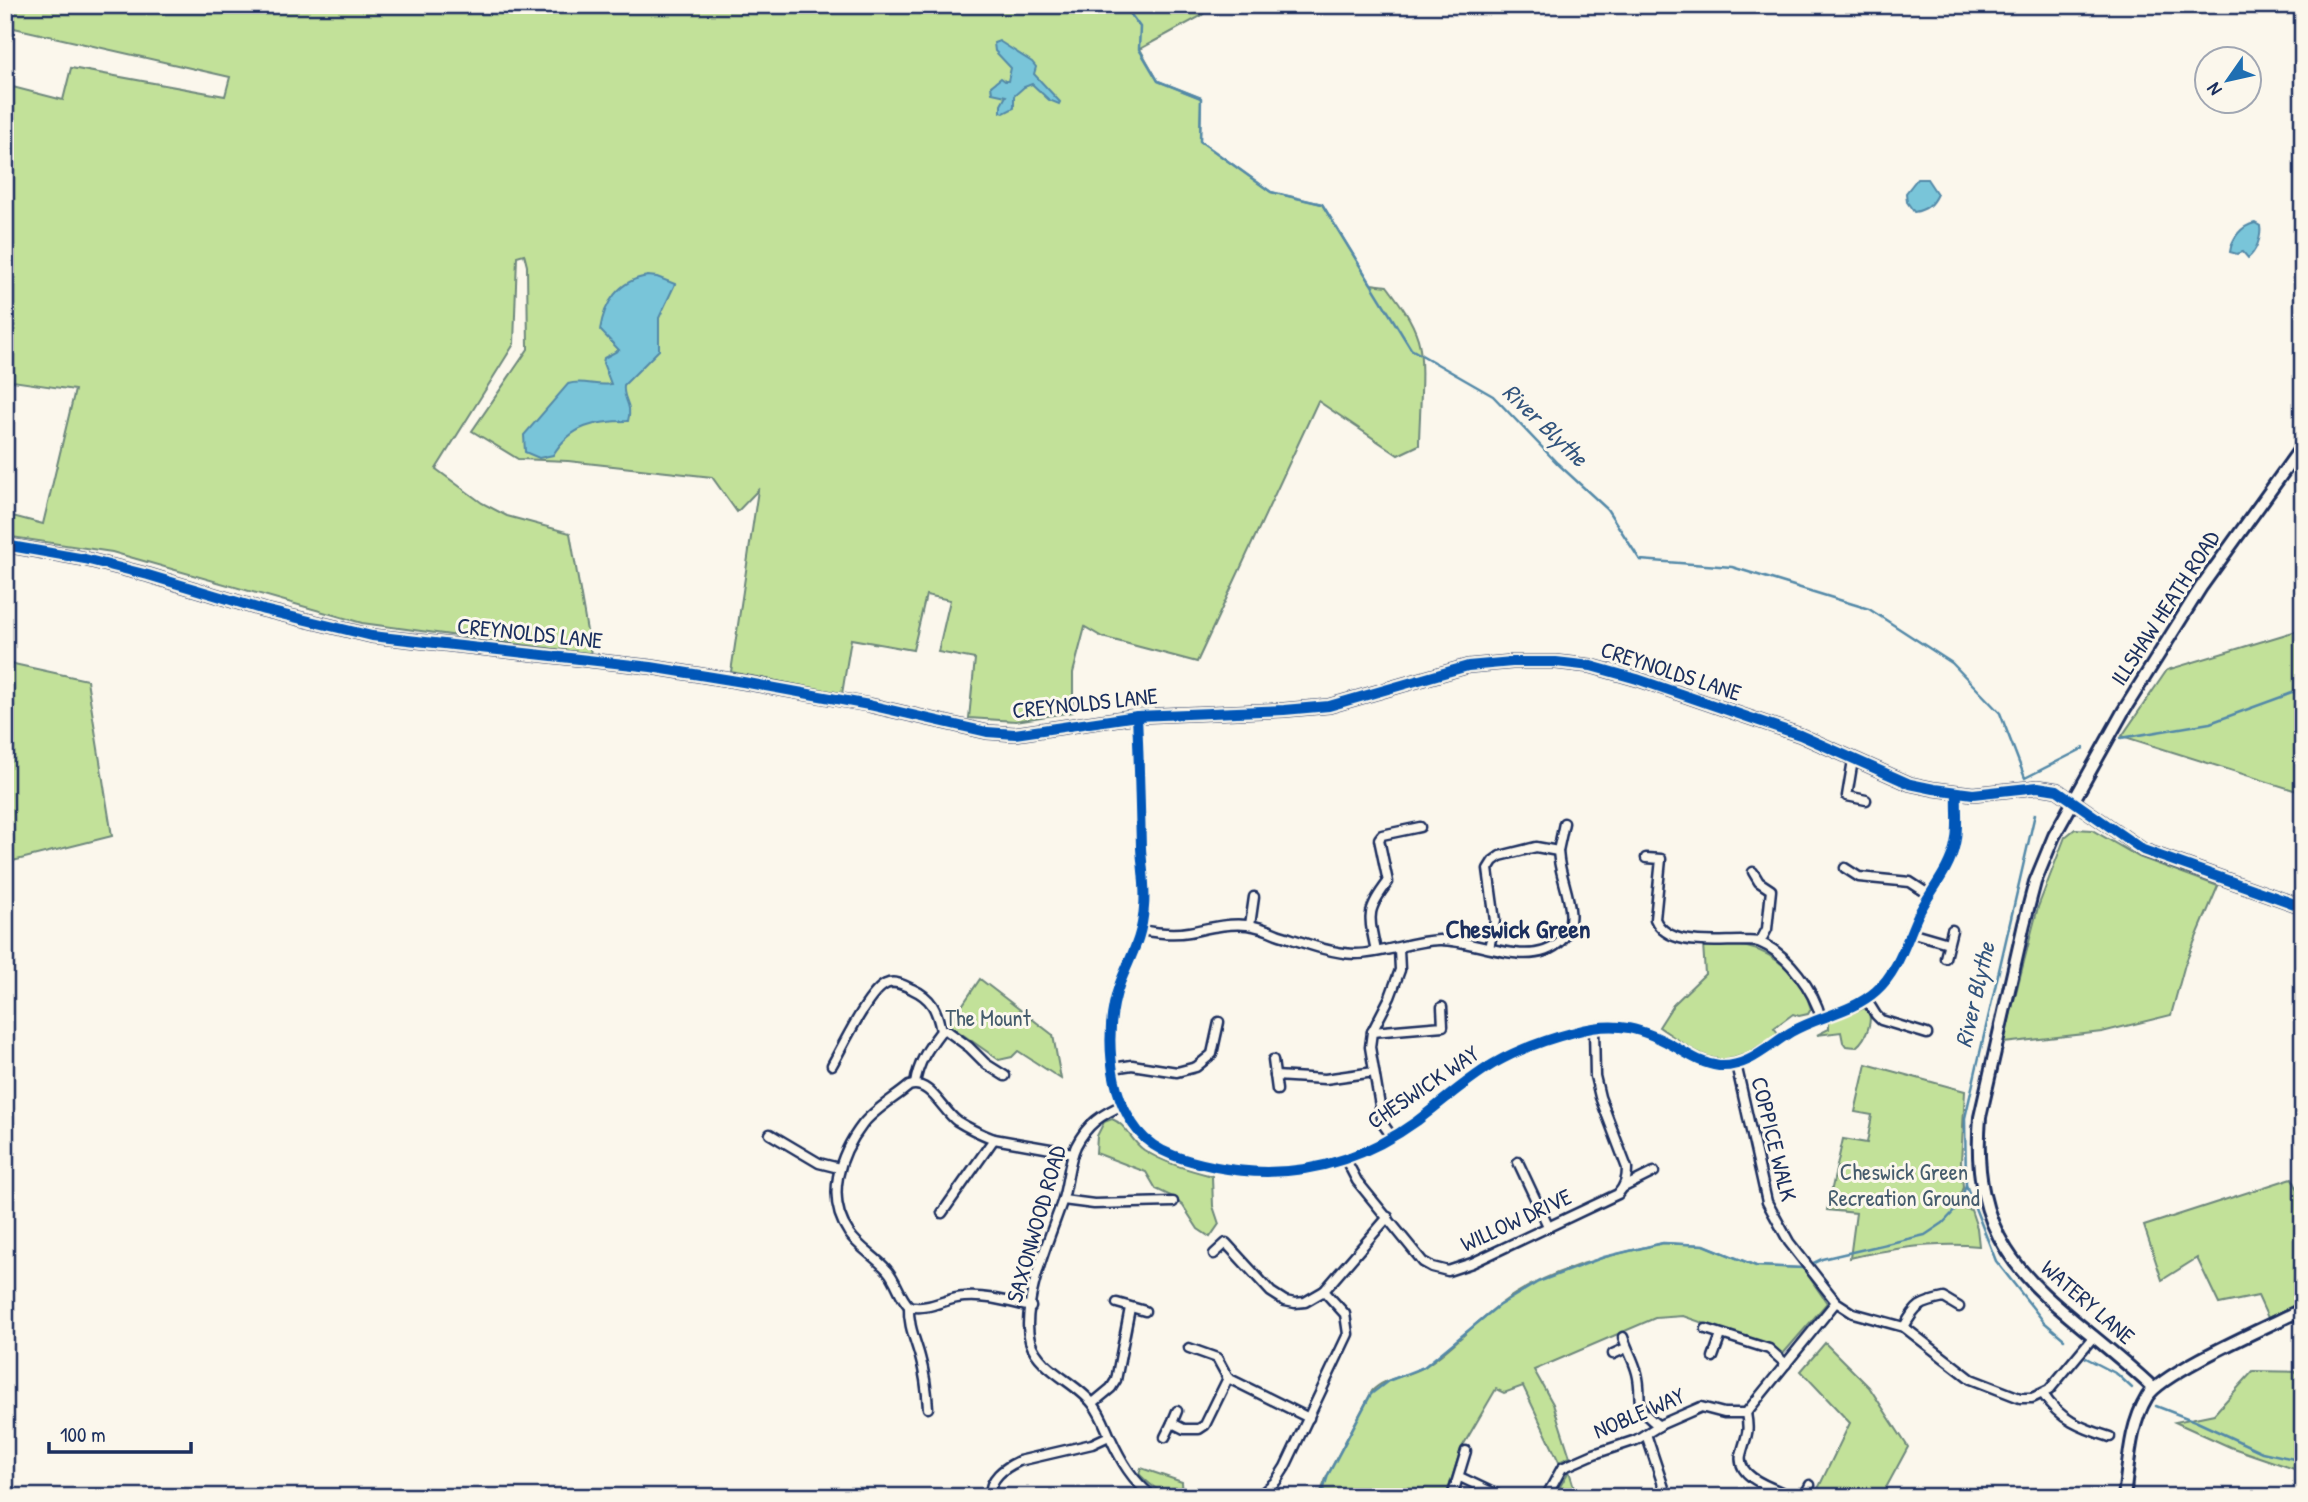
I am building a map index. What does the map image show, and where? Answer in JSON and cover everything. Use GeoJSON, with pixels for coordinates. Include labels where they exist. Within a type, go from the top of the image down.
{"type":"FeatureCollection","features":[{"type":"Feature","properties":{"kind":"street","name":"ILLSHAW HEATH ROAD"},"geometry":{"type":"LineString","coordinates":[[2072,801],[2124,710],[2201,587],[2303,445]]}},
{"type":"Feature","properties":{"kind":"street","name":"CREYNOLDS LANE"},"geometry":{"type":"LineString","coordinates":[[5,545],[85,559],[264,610],[372,635],[717,677],[869,705],[987,732],[1015,734],[1045,731],[1137,716],[1329,706],[1468,666],[1556,662],[1591,666],[1637,679],[1800,736],[1910,784],[1957,793],[1993,793],[2049,787],[2143,849],[2303,907]]}},
{"type":"Feature","properties":{"kind":"street","name":"CHESWICK WAY"},"geometry":{"type":"LineString","coordinates":[[1137,716],[1144,902],[1142,930],[1115,1001],[1111,1038],[1113,1068],[1123,1105],[1138,1131],[1159,1149],[1208,1165],[1267,1174],[1300,1171],[1346,1160],[1416,1122],[1464,1082],[1494,1063],[1552,1039],[1611,1025],[1626,1026],[1658,1038],[1707,1063],[1736,1065]]}},
{"type":"Feature","properties":{"kind":"street"},"geometry":{"type":"LineString","coordinates":[[1853,760],[1847,796],[1866,800]]}},
{"type":"Feature","properties":{"kind":"street"},"geometry":{"type":"LineString","coordinates":[[1736,1065],[1755,1057],[1791,1032],[1854,1006],[1888,979],[1910,932],[1949,864],[1956,841],[1957,793]]}},
{"type":"Feature","properties":{"kind":"street","name":"WATERY LANE"},"geometry":{"type":"LineString","coordinates":[[2072,801],[2035,882],[1984,1095],[1977,1144],[1980,1183],[1986,1212],[2005,1248],[2032,1284],[2153,1388]]}},
{"type":"Feature","properties":{"kind":"street"},"geometry":{"type":"LineString","coordinates":[[1142,930],[1161,933],[1187,932],[1214,926],[1250,925],[1331,950],[1354,954],[1399,949],[1436,940],[1461,941],[1507,954],[1551,949],[1564,938],[1572,920],[1560,872],[1558,851],[1564,823]]}},
{"type":"Feature","properties":{"kind":"street"},"geometry":{"type":"LineString","coordinates":[[1376,951],[1370,918],[1371,906],[1388,882],[1379,839],[1382,835],[1420,827]]}},
{"type":"Feature","properties":{"kind":"street"},"geometry":{"type":"LineString","coordinates":[[1489,948],[1495,921],[1489,869],[1493,861],[1500,856],[1536,847],[1558,851]]}},
{"type":"Feature","properties":{"kind":"street"},"geometry":{"type":"LineString","coordinates":[[1646,858],[1661,859],[1655,919],[1659,928],[1679,938],[1760,942],[1797,973],[1812,995],[1821,1018]]}},
{"type":"Feature","properties":{"kind":"street"},"geometry":{"type":"LineString","coordinates":[[1845,868],[1859,877],[1910,882],[1930,895]]}},
{"type":"Feature","properties":{"kind":"street"},"geometry":{"type":"LineString","coordinates":[[1753,872],[1759,882],[1772,890],[1767,929],[1760,942]]}},
{"type":"Feature","properties":{"kind":"street"},"geometry":{"type":"LineString","coordinates":[[1250,925],[1254,897]]}},
{"type":"Feature","properties":{"kind":"street"},"geometry":{"type":"LineString","coordinates":[[1945,958],[1952,930]]}},
{"type":"Feature","properties":{"kind":"street"},"geometry":{"type":"LineString","coordinates":[[1910,932],[1948,943]]}},
{"type":"Feature","properties":{"kind":"street"},"geometry":{"type":"LineString","coordinates":[[1392,1137],[1383,1124],[1370,1047],[1373,1032],[1400,970],[1399,949]]}},
{"type":"Feature","properties":{"kind":"street"},"geometry":{"type":"LineString","coordinates":[[832,1065],[872,995],[886,983],[904,985],[931,1001],[937,1011],[941,1031]]}},
{"type":"Feature","properties":{"kind":"street"},"geometry":{"type":"LineString","coordinates":[[1866,999],[1881,1020],[1927,1034]]}},
{"type":"Feature","properties":{"kind":"street"},"geometry":{"type":"LineString","coordinates":[[1373,1032],[1443,1026],[1442,1006]]}},
{"type":"Feature","properties":{"kind":"street"},"geometry":{"type":"LineString","coordinates":[[1113,1068],[1132,1065],[1177,1072],[1196,1068],[1212,1054],[1219,1022]]}},
{"type":"Feature","properties":{"kind":"street"},"geometry":{"type":"LineString","coordinates":[[1594,1028],[1595,1076],[1600,1097],[1627,1168],[1624,1187]]}},
{"type":"Feature","properties":{"kind":"street"},"geometry":{"type":"LineString","coordinates":[[915,1084],[917,1070],[928,1048],[941,1031],[946,1030],[955,1034],[986,1065],[1005,1076]]}},
{"type":"Feature","properties":{"kind":"street"},"geometry":{"type":"LineString","coordinates":[[1273,1060],[1277,1090]]}},
{"type":"Feature","properties":{"kind":"street","name":"COPPICE WALK"},"geometry":{"type":"LineString","coordinates":[[1736,1065],[1767,1202],[1784,1236],[1836,1302],[1853,1312],[1905,1327],[1971,1379],[2020,1398],[2043,1394]]}},
{"type":"Feature","properties":{"kind":"street"},"geometry":{"type":"LineString","coordinates":[[1275,1076],[1325,1079],[1374,1072]]}},
{"type":"Feature","properties":{"kind":"street"},"geometry":{"type":"LineString","coordinates":[[928,1408],[927,1385],[921,1359],[908,1322],[909,1307],[891,1275],[851,1236],[843,1224],[838,1206],[836,1187],[839,1168],[864,1122],[915,1084],[929,1089],[956,1120],[994,1139],[1073,1153]]}},
{"type":"Feature","properties":{"kind":"street","name":"SAXONWOOD ROAD"},"geometry":{"type":"LineString","coordinates":[[1123,1105],[1095,1119],[1073,1153],[1063,1200],[1044,1251],[1029,1328],[1035,1351],[1044,1362],[1082,1391],[1093,1403],[1132,1479],[1153,1497]]}},
{"type":"Feature","properties":{"kind":"street"},"geometry":{"type":"LineString","coordinates":[[770,1134],[819,1163],[839,1168]]}},
{"type":"Feature","properties":{"kind":"street"},"geometry":{"type":"LineString","coordinates":[[942,1213],[994,1139]]}},
{"type":"Feature","properties":{"kind":"street","name":"WILLOW DRIVE"},"geometry":{"type":"LineString","coordinates":[[1346,1160],[1357,1181],[1423,1262],[1432,1268],[1448,1271],[1472,1263],[1618,1194],[1624,1187],[1654,1172]]}},
{"type":"Feature","properties":{"kind":"street"},"geometry":{"type":"LineString","coordinates":[[1518,1162],[1548,1226]]}},
{"type":"Feature","properties":{"kind":"street"},"geometry":{"type":"LineString","coordinates":[[1063,1200],[1094,1204],[1173,1202]]}},
{"type":"Feature","properties":{"kind":"street"},"geometry":{"type":"LineString","coordinates":[[1214,1254],[1226,1243],[1271,1292],[1285,1301],[1306,1302],[1324,1292],[1388,1217]]}},
{"type":"Feature","properties":{"kind":"street"},"geometry":{"type":"LineString","coordinates":[[1258,1497],[1276,1481],[1285,1466],[1348,1334],[1345,1314],[1324,1292]]}},
{"type":"Feature","properties":{"kind":"street"},"geometry":{"type":"LineString","coordinates":[[909,1307],[920,1309],[961,1297],[986,1297],[1031,1307]]}},
{"type":"Feature","properties":{"kind":"street"},"geometry":{"type":"LineString","coordinates":[[1905,1327],[1913,1311],[1923,1302],[1944,1298],[1959,1307]]}},
{"type":"Feature","properties":{"kind":"street"},"geometry":{"type":"LineString","coordinates":[[1793,1497],[1744,1471],[1741,1458],[1749,1431],[1746,1413],[1836,1302]]}},
{"type":"Feature","properties":{"kind":"street"},"geometry":{"type":"LineString","coordinates":[[1117,1303],[1145,1311]]}},
{"type":"Feature","properties":{"kind":"street"},"geometry":{"type":"LineString","coordinates":[[1093,1403],[1111,1388],[1116,1380],[1130,1308]]}},
{"type":"Feature","properties":{"kind":"street"},"geometry":{"type":"LineString","coordinates":[[2124,1497],[2129,1450],[2135,1427],[2141,1408],[2153,1388],[2213,1353],[2303,1309]]}},
{"type":"Feature","properties":{"kind":"street"},"geometry":{"type":"LineString","coordinates":[[1706,1329],[1769,1349],[1786,1364]]}},
{"type":"Feature","properties":{"kind":"street"},"geometry":{"type":"LineString","coordinates":[[1713,1357],[1721,1335]]}},
{"type":"Feature","properties":{"kind":"street"},"geometry":{"type":"LineString","coordinates":[[2094,1336],[2043,1394],[2067,1421],[2110,1437]]}},
{"type":"Feature","properties":{"kind":"street"},"geometry":{"type":"LineString","coordinates":[[1623,1337],[1636,1371],[1638,1402],[1649,1419],[1659,1426]]}},
{"type":"Feature","properties":{"kind":"street"},"geometry":{"type":"LineString","coordinates":[[1189,1348],[1217,1358],[1228,1378],[1308,1418]]}},
{"type":"Feature","properties":{"kind":"street"},"geometry":{"type":"LineString","coordinates":[[1613,1354],[1626,1348]]}},
{"type":"Feature","properties":{"kind":"street"},"geometry":{"type":"LineString","coordinates":[[1172,1423],[1184,1429],[1199,1429],[1205,1425],[1228,1378]]}},
{"type":"Feature","properties":{"kind":"street","name":"NOBLE WAY"},"geometry":{"type":"LineString","coordinates":[[1546,1497],[1562,1468],[1646,1434],[1701,1407],[1724,1413],[1746,1413]]}},
{"type":"Feature","properties":{"kind":"street"},"geometry":{"type":"LineString","coordinates":[[1165,1437],[1177,1411]]}},
{"type":"Feature","properties":{"kind":"street"},"geometry":{"type":"LineString","coordinates":[[1646,1434],[1667,1497]]}},
{"type":"Feature","properties":{"kind":"street"},"geometry":{"type":"LineString","coordinates":[[990,1497],[993,1481],[1007,1466],[1092,1444],[1109,1436]]}},
{"type":"Feature","properties":{"kind":"street"},"geometry":{"type":"LineString","coordinates":[[1452,1497],[1466,1451]]}},
{"type":"Feature","properties":{"kind":"street"},"geometry":{"type":"LineString","coordinates":[[1460,1476],[1502,1497]]}},
{"type":"Feature","properties":{"kind":"street"},"geometry":{"type":"LineString","coordinates":[[1804,1497],[1810,1485]]}},
{"type":"Feature","properties":{"kind":"green space"},"geometry":{"type":"Polygon","coordinates":[[[5,5],[1213,5],[1201,16],[1140,49],[1158,81],[1201,98],[1200,141],[1271,192],[1322,204],[1371,284],[1387,286],[1396,298],[1412,325],[1420,349],[1419,445],[1398,455],[1318,401],[1197,662],[1102,637],[1085,627],[1073,673],[1073,712],[1016,721],[969,718],[975,659],[938,652],[950,600],[926,595],[913,650],[851,639],[842,694],[731,672],[758,490],[737,512],[712,477],[568,461],[518,459],[472,431],[528,349],[527,266],[524,254],[517,256],[514,344],[436,469],[482,503],[507,516],[570,533],[591,654],[362,623],[112,552],[5,536],[5,514],[43,524],[75,390],[5,380],[5,85],[63,100],[71,68],[225,96],[230,77],[5,26],[5,5]]]}},
{"type":"Feature","properties":{"kind":"green space"},"geometry":{"type":"Polygon","coordinates":[[[2303,629],[2303,793],[2122,736],[2167,670],[2303,629]]]}},
{"type":"Feature","properties":{"kind":"green space"},"geometry":{"type":"Polygon","coordinates":[[[5,662],[87,680],[112,836],[5,863],[5,662]]]}},
{"type":"Feature","properties":{"kind":"green space"},"geometry":{"type":"Polygon","coordinates":[[[2075,829],[2092,830],[2139,857],[2218,886],[2185,964],[2171,1015],[2102,1032],[2003,1043],[2038,907],[2065,837],[2075,829]]]}},
{"type":"Feature","properties":{"kind":"green space"},"geometry":{"type":"Polygon","coordinates":[[[1703,944],[1747,947],[1769,955],[1787,969],[1802,988],[1811,1009],[1808,1014],[1793,1014],[1774,1028],[1778,1033],[1759,1046],[1730,1059],[1705,1056],[1659,1027],[1673,1005],[1705,974],[1703,944]]]}},
{"type":"Feature","properties":{"kind":"green space","name":"The Mount"},"geometry":{"type":"Polygon","coordinates":[[[980,979],[1053,1035],[1061,1079],[1018,1051],[1012,1057],[999,1060],[949,1025],[980,979]]]}},
{"type":"Feature","properties":{"kind":"green space"},"geometry":{"type":"Polygon","coordinates":[[[1865,1008],[1870,1022],[1863,1039],[1856,1047],[1846,1046],[1841,1032],[1817,1035],[1829,1029],[1829,1022],[1865,1008]]]}},
{"type":"Feature","properties":{"kind":"green space","name":"Cheswick Green Recreation Ground"},"geometry":{"type":"Polygon","coordinates":[[[1866,1064],[1965,1091],[1961,1162],[1963,1187],[1956,1206],[1971,1210],[1979,1246],[1914,1247],[1850,1258],[1856,1213],[1827,1210],[1843,1139],[1867,1143],[1872,1115],[1855,1112],[1866,1064]]]}},
{"type":"Feature","properties":{"kind":"green space"},"geometry":{"type":"Polygon","coordinates":[[[1112,1119],[1152,1155],[1177,1166],[1212,1176],[1213,1206],[1219,1224],[1210,1237],[1198,1229],[1183,1206],[1156,1189],[1146,1172],[1096,1153],[1097,1136],[1104,1122],[1112,1119]]]}},
{"type":"Feature","properties":{"kind":"green space"},"geometry":{"type":"Polygon","coordinates":[[[2292,1178],[2303,1200],[2303,1301],[2268,1318],[2258,1296],[2219,1304],[2197,1258],[2162,1280],[2144,1226],[2292,1178]]]}},
{"type":"Feature","properties":{"kind":"green space"},"geometry":{"type":"Polygon","coordinates":[[[1663,1243],[1704,1245],[1756,1266],[1803,1268],[1827,1303],[1782,1355],[1775,1348],[1683,1316],[1655,1318],[1534,1370],[1553,1404],[1570,1457],[1559,1462],[1523,1386],[1504,1393],[1496,1389],[1461,1449],[1446,1497],[1319,1497],[1327,1476],[1372,1391],[1378,1386],[1424,1367],[1499,1305],[1537,1282],[1578,1265],[1663,1243]]]}},
{"type":"Feature","properties":{"kind":"green space"},"geometry":{"type":"Polygon","coordinates":[[[1825,1343],[1869,1387],[1908,1447],[1881,1497],[1814,1497],[1850,1423],[1801,1371],[1825,1343]]]}},
{"type":"Feature","properties":{"kind":"green space"},"geometry":{"type":"Polygon","coordinates":[[[2253,1371],[2303,1372],[2303,1472],[2230,1447],[2175,1422],[2214,1414],[2253,1371]]]}},
{"type":"Feature","properties":{"kind":"green space"},"geometry":{"type":"Polygon","coordinates":[[[1141,1468],[1182,1482],[1183,1497],[1164,1493],[1154,1487],[1139,1474],[1141,1468]]]}},
{"type":"Feature","properties":{"kind":"green space"},"geometry":{"type":"Polygon","coordinates":[[[1569,1471],[1577,1497],[1554,1497],[1569,1471]]]}},
{"type":"Feature","properties":{"kind":"water"},"geometry":{"type":"Polygon","coordinates":[[[999,41],[1032,62],[1036,67],[1034,74],[1059,104],[1049,100],[1032,84],[1014,96],[1014,108],[1001,112],[1006,96],[992,93],[991,86],[1001,78],[1008,81],[1011,68],[995,51],[994,43],[999,41]]]}},
{"type":"Feature","properties":{"kind":"water"},"geometry":{"type":"Polygon","coordinates":[[[1917,179],[1927,179],[1937,194],[1928,206],[1914,212],[1907,202],[1906,193],[1917,179]]]}},
{"type":"Feature","properties":{"kind":"water"},"geometry":{"type":"Polygon","coordinates":[[[2255,223],[2260,226],[2260,234],[2251,255],[2248,258],[2243,252],[2230,252],[2238,233],[2255,223]]]}},
{"type":"Feature","properties":{"kind":"water"},"geometry":{"type":"Polygon","coordinates":[[[648,276],[675,284],[659,318],[659,350],[624,385],[629,410],[628,421],[605,422],[576,431],[553,455],[539,458],[525,452],[524,435],[568,384],[611,384],[603,363],[604,358],[619,350],[600,330],[605,311],[621,288],[638,278],[648,276]]]}},
{"type":"Feature","properties":{"kind":"waterway"},"geometry":{"type":"LineString","coordinates":[[627,10],[629,5]]}},
{"type":"Feature","properties":{"kind":"waterway","name":"River Blythe"},"geometry":{"type":"LineString","coordinates":[[1124,5],[1140,27],[1139,49],[1158,81],[1201,98],[1200,141],[1271,192],[1322,204],[1411,349],[1493,396],[1557,463],[1607,509],[1640,560],[1732,567],[1869,609],[1952,663],[2000,713],[2025,778],[2084,748]]}},
{"type":"Feature","properties":{"kind":"waterway"},"geometry":{"type":"LineString","coordinates":[[2121,738],[2210,723],[2303,689]]}},
{"type":"Feature","properties":{"kind":"waterway"},"geometry":{"type":"LineString","coordinates":[[1321,1497],[1328,1475],[1371,1394],[1388,1381],[1424,1367],[1498,1306],[1538,1282],[1604,1257],[1663,1243],[1704,1245],[1756,1266],[1803,1268],[1822,1259],[1925,1235],[1943,1223],[1959,1206],[1966,1185],[1965,1118],[2035,814]]}},
{"type":"Feature","properties":{"kind":"waterway"},"geometry":{"type":"LineString","coordinates":[[1966,1185],[1996,1261],[2044,1322],[2064,1339]]}},
{"type":"Feature","properties":{"kind":"waterway"},"geometry":{"type":"LineString","coordinates":[[2086,1358],[2117,1374],[2132,1388]]}},
{"type":"Feature","properties":{"kind":"waterway"},"geometry":{"type":"LineString","coordinates":[[2156,1406],[2262,1452],[2303,1461]]}},
{"type":"Feature","properties":{"kind":"cycle path"},"geometry":{"type":"LineString","coordinates":[[5,545],[85,559],[264,610],[372,636],[651,667],[869,705],[987,732],[1015,734],[1137,716],[1329,706],[1468,666],[1512,662],[1556,662],[1591,666],[1800,735],[1910,784],[1973,794],[2038,787],[2057,790],[2143,850],[2303,907]]}},
{"type":"Feature","properties":{"kind":"cycle path"},"geometry":{"type":"LineString","coordinates":[[1137,716],[1143,918],[1115,1001],[1110,1039],[1114,1079],[1128,1115],[1145,1139],[1163,1151],[1184,1159],[1243,1171],[1270,1172],[1321,1166],[1370,1149],[1417,1121],[1493,1064],[1533,1045],[1575,1032],[1603,1027],[1629,1028],[1653,1036],[1703,1062],[1729,1066],[1748,1060],[1801,1027],[1856,1004],[1876,991],[1890,975],[1918,915],[1949,863],[1956,838],[1957,793]]}},
{"type":"Feature","properties":{"kind":"district","name":"Cheswick Green"},"geometry":{"type":"Point","coordinates":[1518,929]}}]}
